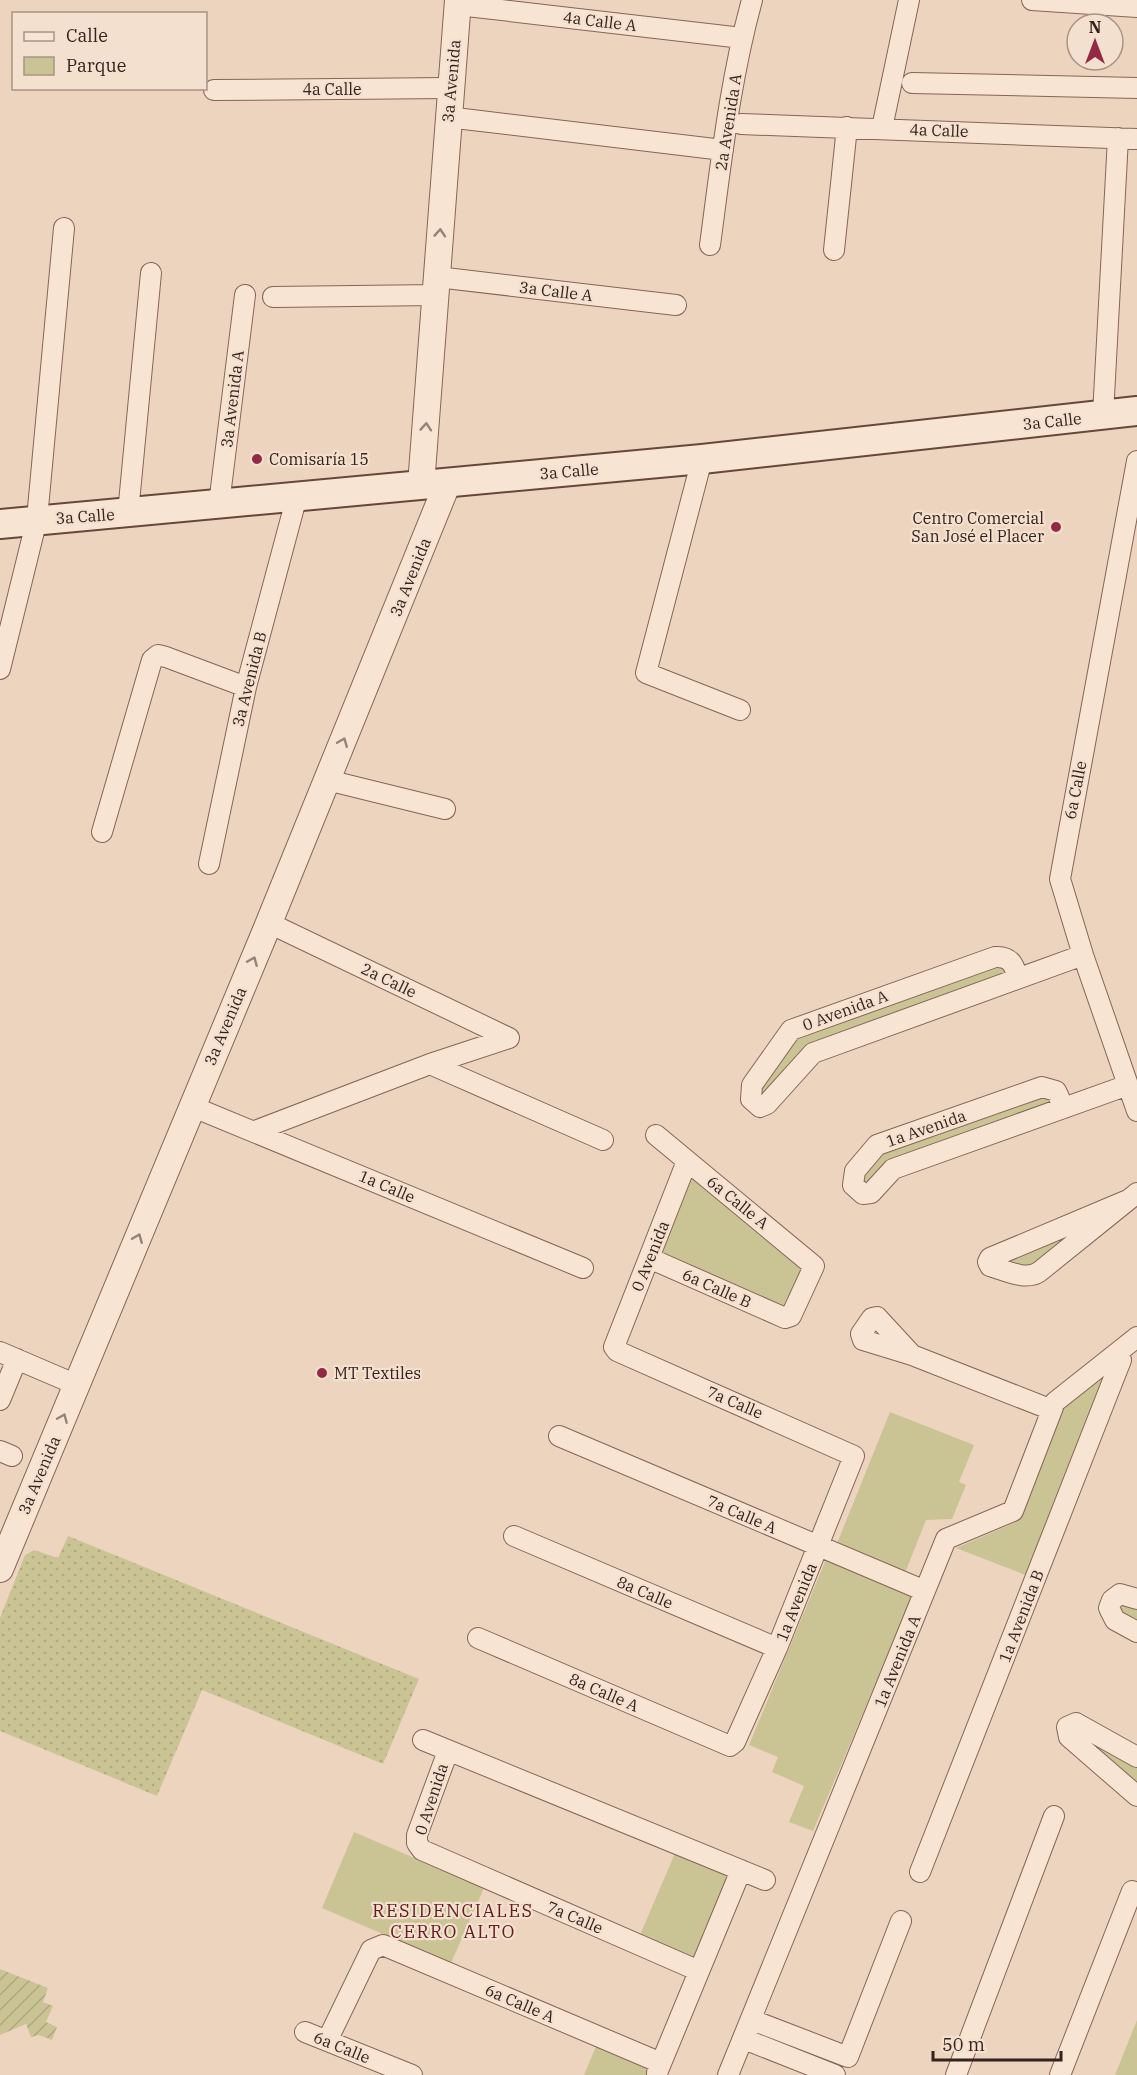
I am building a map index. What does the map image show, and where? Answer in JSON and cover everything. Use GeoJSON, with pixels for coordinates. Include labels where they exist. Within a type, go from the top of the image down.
{"type":"FeatureCollection","features":[{"type":"Feature","properties":{"kind":"main road","name":"3a Calle"},"geometry":{"type":"LineString","coordinates":[[0,524],[702,459],[1137,411]]}},
{"type":"Feature","properties":{"kind":"street","name":"2a Avenida A"},"geometry":{"type":"LineString","coordinates":[[710,245],[742,38],[752,0]]}},
{"type":"Feature","properties":{"kind":"street"},"geometry":{"type":"LineString","coordinates":[[882,128],[909,0]]}},
{"type":"Feature","properties":{"kind":"street"},"geometry":{"type":"LineString","coordinates":[[1032,0],[1137,7]]}},
{"type":"Feature","properties":{"kind":"street","name":"4a Calle A"},"geometry":{"type":"LineString","coordinates":[[458,2],[742,38]]}},
{"type":"Feature","properties":{"kind":"street","name":"3a Avenida"},"geometry":{"type":"LineString","coordinates":[[0,1569],[327,780],[434,484],[436,286],[447,117],[458,2]]}},
{"type":"Feature","properties":{"kind":"street"},"geometry":{"type":"LineString","coordinates":[[912,83],[1137,88]]}},
{"type":"Feature","properties":{"kind":"street","name":"4a Calle"},"geometry":{"type":"LineString","coordinates":[[214,90],[450,88]]}},
{"type":"Feature","properties":{"kind":"street"},"geometry":{"type":"LineString","coordinates":[[447,117],[723,150]]}},
{"type":"Feature","properties":{"kind":"street","name":"4a Calle"},"geometry":{"type":"LineString","coordinates":[[741,124],[1127,138]]}},
{"type":"Feature","properties":{"kind":"street"},"geometry":{"type":"LineString","coordinates":[[834,250],[848,127]]}},
{"type":"Feature","properties":{"kind":"street"},"geometry":{"type":"LineString","coordinates":[[1103,415],[1127,138]]}},
{"type":"Feature","properties":{"kind":"street"},"geometry":{"type":"LineString","coordinates":[[0,669],[37,519],[64,228]]}},
{"type":"Feature","properties":{"kind":"street"},"geometry":{"type":"LineString","coordinates":[[128,513],[151,273]]}},
{"type":"Feature","properties":{"kind":"street","name":"3a Calle A"},"geometry":{"type":"LineString","coordinates":[[273,297],[436,286],[676,305]]}},
{"type":"Feature","properties":{"kind":"street","name":"3a Avenida A"},"geometry":{"type":"LineString","coordinates":[[219,504],[245,295]]}},
{"type":"Feature","properties":{"kind":"street"},"geometry":{"type":"LineString","coordinates":[[702,459],[646,673],[740,710]]}},
{"type":"Feature","properties":{"kind":"street","name":"6a Calle"},"geometry":{"type":"LineString","coordinates":[[1137,461],[1061,869],[1062,887],[1083,955],[1137,1109]]}},
{"type":"Feature","properties":{"kind":"street","name":"3a Avenida B"},"geometry":{"type":"LineString","coordinates":[[209,864],[246,687],[297,496]]}},
{"type":"Feature","properties":{"kind":"street"},"geometry":{"type":"LineString","coordinates":[[102,832],[152,660],[158,655],[166,657],[246,687]]}},
{"type":"Feature","properties":{"kind":"street"},"geometry":{"type":"LineString","coordinates":[[327,780],[444,809]]}},
{"type":"Feature","properties":{"kind":"street","name":"2a Calle"},"geometry":{"type":"LineString","coordinates":[[269,923],[509,1038],[430,1065]]}},
{"type":"Feature","properties":{"kind":"street","name":"0 Avenida A"},"geometry":{"type":"LineString","coordinates":[[1018,978],[1012,962],[1006,958],[995,957],[791,1030],[752,1085],[751,1100],[760,1107],[767,1104],[813,1053],[1083,955]]}},
{"type":"Feature","properties":{"kind":"street"},"geometry":{"type":"LineString","coordinates":[[255,1131],[430,1065],[603,1140]]}},
{"type":"Feature","properties":{"kind":"street","name":"1a Avenida"},"geometry":{"type":"LineString","coordinates":[[1064,1108],[1056,1091],[1042,1087],[877,1145],[855,1172],[853,1185],[862,1194],[871,1193],[892,1169],[1064,1108],[1128,1085]]}},
{"type":"Feature","properties":{"kind":"street","name":"1a Calle"},"geometry":{"type":"LineString","coordinates":[[191,1106],[583,1268]]}},
{"type":"Feature","properties":{"kind":"street","name":"6a Calle A"},"geometry":{"type":"LineString","coordinates":[[656,1135],[811,1261],[814,1266],[813,1271],[791,1316],[785,1318]]}},
{"type":"Feature","properties":{"kind":"street","name":"0 Avenida"},"geometry":{"type":"LineString","coordinates":[[617,1351],[615,1342],[687,1161]]}},
{"type":"Feature","properties":{"kind":"street"},"geometry":{"type":"LineString","coordinates":[[1132,1197],[1034,1276],[1025,1276],[990,1266],[988,1262],[990,1258],[1132,1197]]}},
{"type":"Feature","properties":{"kind":"street","name":"6a Calle B"},"geometry":{"type":"LineString","coordinates":[[649,1258],[785,1318]]}},
{"type":"Feature","properties":{"kind":"street","name":"1a Avenida A"},"geometry":{"type":"LineString","coordinates":[[728,2075],[946,1539],[1013,1511],[1055,1402],[1122,1360],[1137,1337]]}},
{"type":"Feature","properties":{"kind":"street","name":"7a Calle"},"geometry":{"type":"LineString","coordinates":[[617,1351],[853,1454]]}},
{"type":"Feature","properties":{"kind":"street"},"geometry":{"type":"LineString","coordinates":[[912,1354],[1052,1410]]}},
{"type":"Feature","properties":{"kind":"street"},"geometry":{"type":"LineString","coordinates":[[0,1400],[8,1356],[77,1385]]}},
{"type":"Feature","properties":{"kind":"street","name":"1a Avenida B"},"geometry":{"type":"LineString","coordinates":[[920,1872],[1122,1360]]}},
{"type":"Feature","properties":{"kind":"street","name":"7a Calle A"},"geometry":{"type":"LineString","coordinates":[[559,1436],[925,1591]]}},
{"type":"Feature","properties":{"kind":"street","name":"1a Avenida"},"geometry":{"type":"LineString","coordinates":[[730,1746],[735,1742],[777,1648],[854,1459],[853,1454]]}},
{"type":"Feature","properties":{"kind":"street","name":"8a Calle"},"geometry":{"type":"LineString","coordinates":[[513,1536],[777,1648]]}},
{"type":"Feature","properties":{"kind":"street"},"geometry":{"type":"LineString","coordinates":[[1137,1599],[1120,1594],[1112,1600],[1109,1608],[1115,1620],[1137,1632]]}},
{"type":"Feature","properties":{"kind":"street","name":"8a Calle A"},"geometry":{"type":"LineString","coordinates":[[478,1638],[730,1746]]}},
{"type":"Feature","properties":{"kind":"street"},"geometry":{"type":"LineString","coordinates":[[1137,1757],[1076,1723],[1067,1727],[1069,1737],[1137,1796]]}},
{"type":"Feature","properties":{"kind":"street"},"geometry":{"type":"LineString","coordinates":[[423,1740],[765,1880]]}},
{"type":"Feature","properties":{"kind":"street","name":"0 Avenida"},"geometry":{"type":"LineString","coordinates":[[419,1847],[417,1835],[448,1751]]}},
{"type":"Feature","properties":{"kind":"street"},"geometry":{"type":"LineString","coordinates":[[956,2075],[1054,1816]]}},
{"type":"Feature","properties":{"kind":"street","name":"7a Calle"},"geometry":{"type":"LineString","coordinates":[[419,1847],[699,1971]]}},
{"type":"Feature","properties":{"kind":"street"},"geometry":{"type":"LineString","coordinates":[[659,2069],[741,1870]]}},
{"type":"Feature","properties":{"kind":"street"},"geometry":{"type":"LineString","coordinates":[[1060,2075],[1132,1891]]}},
{"type":"Feature","properties":{"kind":"street"},"geometry":{"type":"LineString","coordinates":[[752,2020],[848,2057],[901,1922]]}},
{"type":"Feature","properties":{"kind":"street","name":"6a Calle A"},"geometry":{"type":"LineString","coordinates":[[327,2041],[371,1950],[379,1946],[387,1946],[659,2069]]}},
{"type":"Feature","properties":{"kind":"street","name":"6a Calle"},"geometry":{"type":"LineString","coordinates":[[305,2032],[412,2075]]}},
{"type":"Feature","properties":{"kind":"street"},"geometry":{"type":"LineString","coordinates":[[744,2038],[835,2075]]}},
{"type":"Feature","properties":{"kind":"green space"},"geometry":{"type":"Polygon","coordinates":[[[995,957],[1018,978],[813,1053],[767,1104],[750,1097],[791,1030],[995,957]]]}},
{"type":"Feature","properties":{"kind":"green space"},"geometry":{"type":"Polygon","coordinates":[[[1042,1087],[1064,1108],[893,1169],[875,1191],[853,1176],[877,1145],[1042,1087]]]}},
{"type":"Feature","properties":{"kind":"green space"},"geometry":{"type":"Polygon","coordinates":[[[687,1161],[811,1261],[791,1316],[649,1258],[687,1161]]]}},
{"type":"Feature","properties":{"kind":"green space"},"geometry":{"type":"Polygon","coordinates":[[[1128,1200],[1039,1272],[990,1258],[1128,1200]]]}},
{"type":"Feature","properties":{"kind":"green space"},"geometry":{"type":"Polygon","coordinates":[[[1107,1371],[1028,1576],[956,1548],[1016,1522],[1060,1407],[1107,1371]]]}},
{"type":"Feature","properties":{"kind":"green space"},"geometry":{"type":"Polygon","coordinates":[[[890,1412],[974,1445],[959,1482],[966,1485],[952,1519],[926,1520],[905,1573],[836,1546],[890,1412]]]}},
{"type":"Feature","properties":{"kind":"green space"},"geometry":{"type":"Polygon","coordinates":[[[68,1536],[419,1679],[383,1764],[202,1690],[157,1796],[0,1731],[0,1618],[25,1555],[34,1550],[58,1558],[68,1536]]]}},
{"type":"Feature","properties":{"kind":"green space"},"geometry":{"type":"Polygon","coordinates":[[[827,1557],[914,1593],[813,1831],[789,1822],[804,1786],[772,1772],[778,1757],[749,1745],[827,1557]]]}},
{"type":"Feature","properties":{"kind":"green space"},"geometry":{"type":"Polygon","coordinates":[[[1137,1599],[1137,1632],[1110,1604],[1137,1599]]]}},
{"type":"Feature","properties":{"kind":"green space"},"geometry":{"type":"Polygon","coordinates":[[[1067,1727],[1137,1757],[1137,1796],[1067,1727]]]}},
{"type":"Feature","properties":{"kind":"green space"},"geometry":{"type":"Polygon","coordinates":[[[354,1832],[484,1888],[451,1963],[322,1908],[354,1832]]]}},
{"type":"Feature","properties":{"kind":"green space"},"geometry":{"type":"Polygon","coordinates":[[[675,1853],[730,1876],[695,1958],[640,1935],[675,1853]]]}},
{"type":"Feature","properties":{"kind":"green space"},"geometry":{"type":"Polygon","coordinates":[[[0,1969],[48,1988],[43,2002],[53,2006],[46,2022],[57,2027],[52,2040],[39,2035],[31,2037],[26,2024],[0,2035],[0,1969]]]}},
{"type":"Feature","properties":{"kind":"green space"},"geometry":{"type":"Polygon","coordinates":[[[1137,2020],[1137,2075],[1115,2075],[1137,2020]]]}},
{"type":"Feature","properties":{"kind":"green space"},"geometry":{"type":"Polygon","coordinates":[[[597,2044],[652,2067],[648,2075],[584,2075],[597,2044]]]}},
{"type":"Feature","properties":{"kind":"place","name":"Comisaría 15"},"geometry":{"type":"Point","coordinates":[257,459]}},
{"type":"Feature","properties":{"kind":"place","name":"Centro Comercial San José el Placer"},"geometry":{"type":"Point","coordinates":[1056,527]}},
{"type":"Feature","properties":{"kind":"place","name":"MT Textiles"},"geometry":{"type":"Point","coordinates":[322,1373]}},
{"type":"Feature","properties":{"kind":"district","name":"RESIDENCIALES CERRO ALTO"},"geometry":{"type":"Point","coordinates":[453,1921]}}]}
